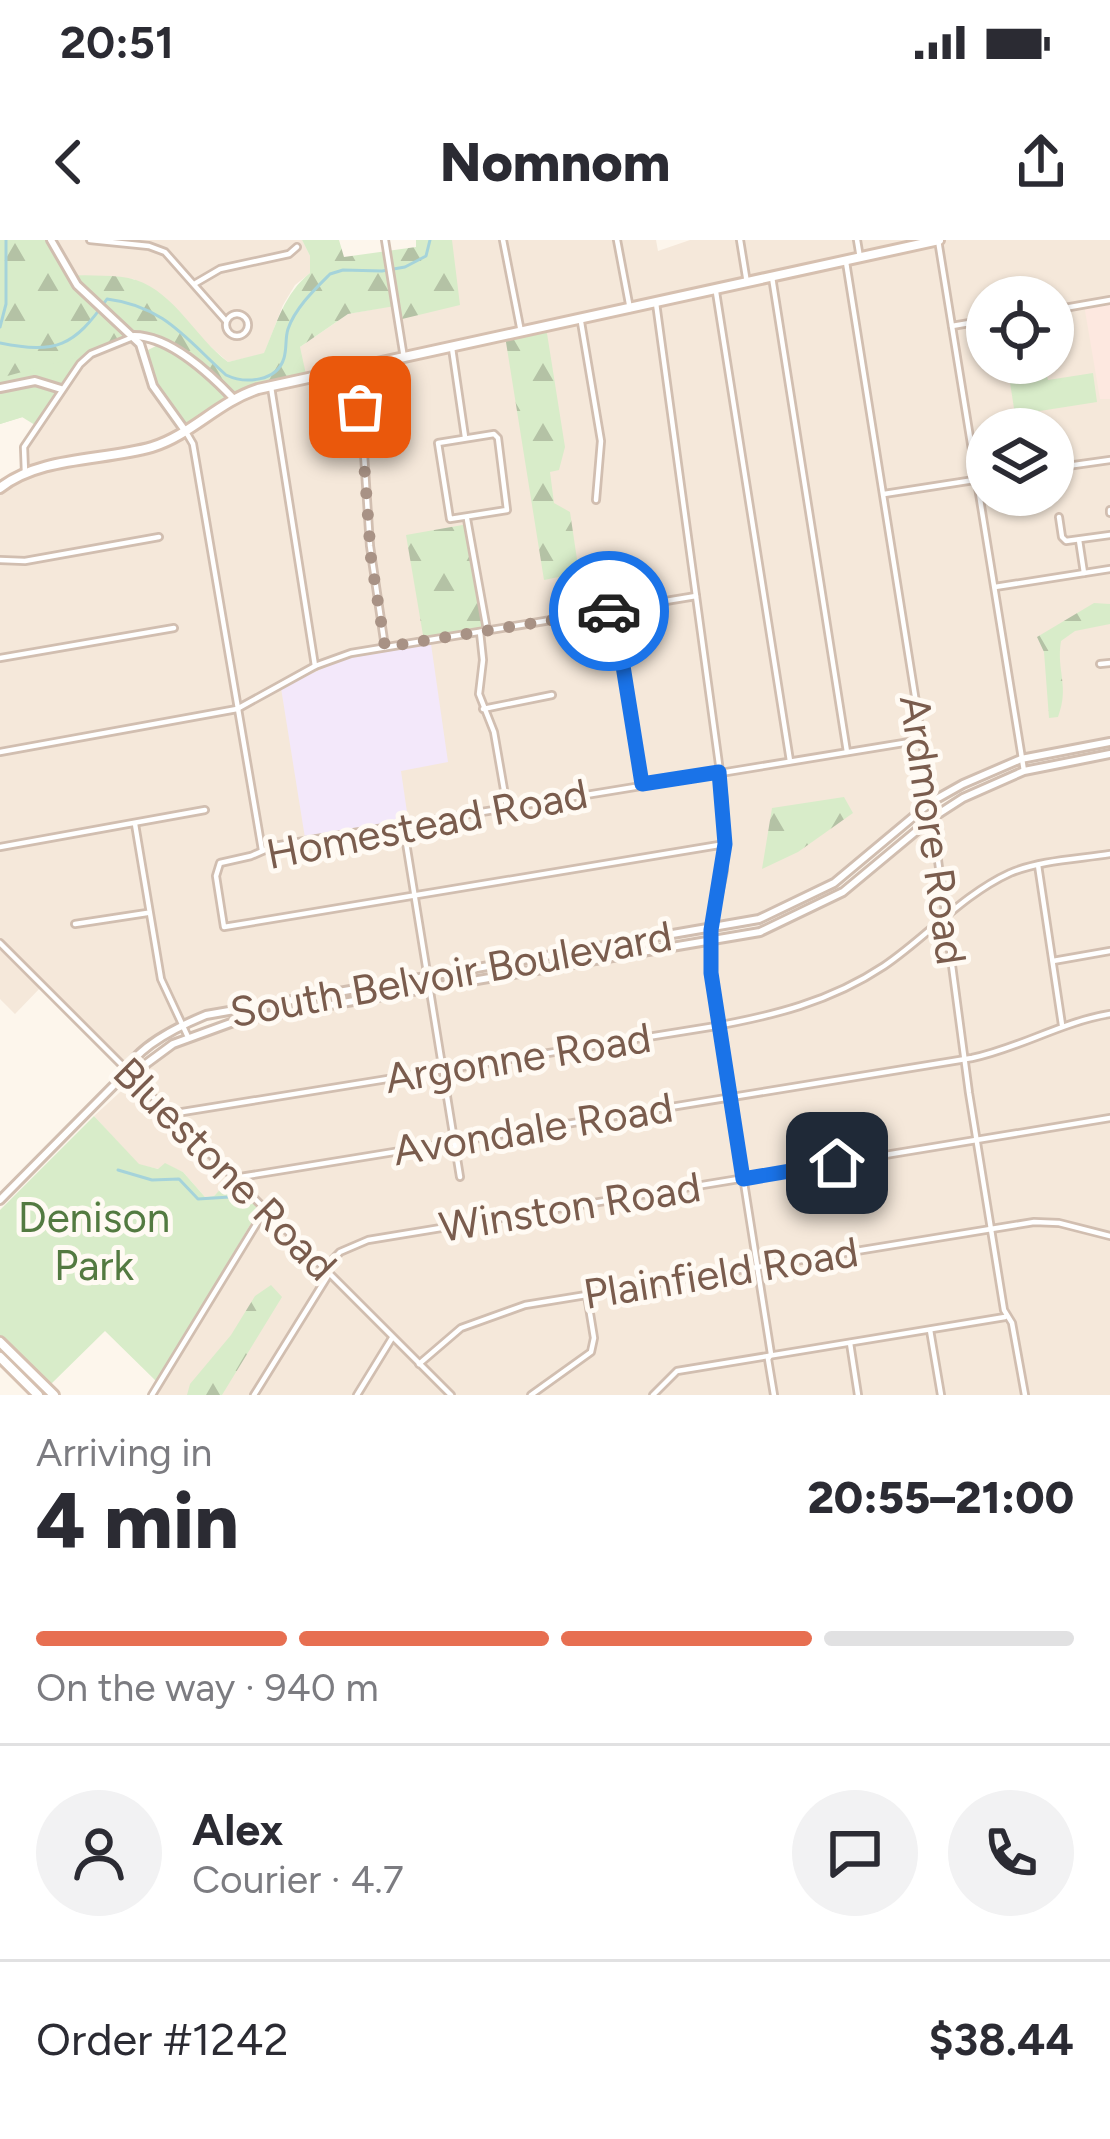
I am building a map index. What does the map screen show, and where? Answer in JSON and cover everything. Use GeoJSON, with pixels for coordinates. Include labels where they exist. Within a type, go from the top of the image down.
{"type":"FeatureCollection","features":[{"type":"Feature","properties":{"kind":"main road"},"geometry":{"type":"LineString","coordinates":[[0,488],[25,472],[148,448],[185,432],[233,398],[271,386],[938,240]]}},
{"type":"Feature","properties":{"kind":"main road"},"geometry":{"type":"LineString","coordinates":[[0,1342],[54,1395]]}},
{"type":"Feature","properties":{"kind":"main road"},"geometry":{"type":"LineString","coordinates":[[0,1358],[38,1395]]}},
{"type":"Feature","properties":{"kind":"street"},"geometry":{"type":"LineString","coordinates":[[90,240],[165,252],[226,320]]}},
{"type":"Feature","properties":{"kind":"street"},"geometry":{"type":"LineString","coordinates":[[386,240],[404,358]]}},
{"type":"Feature","properties":{"kind":"street"},"geometry":{"type":"LineString","coordinates":[[503,240],[520,332]]}},
{"type":"Feature","properties":{"kind":"street"},"geometry":{"type":"LineString","coordinates":[[617,240],[630,309]]}},
{"type":"Feature","properties":{"kind":"street"},"geometry":{"type":"LineString","coordinates":[[740,240],[747,283]]}},
{"type":"Feature","properties":{"kind":"street"},"geometry":{"type":"LineString","coordinates":[[857,240],[860,258]]}},
{"type":"Feature","properties":{"kind":"street"},"geometry":{"type":"LineString","coordinates":[[938,240],[966,412]]}},
{"type":"Feature","properties":{"kind":"street"},"geometry":{"type":"LineString","coordinates":[[54,241],[69,275],[94,303],[134,336],[164,344],[233,398]]}},
{"type":"Feature","properties":{"kind":"street"},"geometry":{"type":"LineString","coordinates":[[196,283],[220,269],[289,254],[297,247]]}},
{"type":"Feature","properties":{"kind":"street","name":"Ardmore Road"},"geometry":{"type":"LineString","coordinates":[[847,262],[922,740],[976,1140],[1024,1395]]}},
{"type":"Feature","properties":{"kind":"street"},"geometry":{"type":"LineString","coordinates":[[772,277],[848,752]]}},
{"type":"Feature","properties":{"kind":"street"},"geometry":{"type":"LineString","coordinates":[[716,291],[790,761]]}},
{"type":"Feature","properties":{"kind":"street"},"geometry":{"type":"LineString","coordinates":[[1074,306],[1110,300]]}},
{"type":"Feature","properties":{"kind":"street"},"geometry":{"type":"LineString","coordinates":[[656,303],[719,772],[725,844],[711,930],[718,1026],[774,1395]]}},
{"type":"Feature","properties":{"kind":"street"},"geometry":{"type":"LineString","coordinates":[[580,319],[601,441],[596,500]]}},
{"type":"Feature","properties":{"kind":"street"},"geometry":{"type":"LineString","coordinates":[[952,326],[966,324]]}},
{"type":"Feature","properties":{"kind":"street"},"geometry":{"type":"LineString","coordinates":[[134,336],[153,386],[193,444],[262,850]]}},
{"type":"Feature","properties":{"kind":"street"},"geometry":{"type":"LineString","coordinates":[[25,472],[24,447],[85,359],[134,336]]}},
{"type":"Feature","properties":{"kind":"street"},"geometry":{"type":"LineString","coordinates":[[144,358],[148,350],[164,344]]}},
{"type":"Feature","properties":{"kind":"street"},"geometry":{"type":"LineString","coordinates":[[452,348],[465,437]]}},
{"type":"Feature","properties":{"kind":"street"},"geometry":{"type":"LineString","coordinates":[[353,369],[364,437],[371,558],[385,647]]}},
{"type":"Feature","properties":{"kind":"street"},"geometry":{"type":"LineString","coordinates":[[0,388],[35,381],[61,389]]}},
{"type":"Feature","properties":{"kind":"street"},"geometry":{"type":"LineString","coordinates":[[271,386],[315,666]]}},
{"type":"Feature","properties":{"kind":"street"},"geometry":{"type":"LineString","coordinates":[[496,436],[508,506],[505,512],[467,519],[447,517],[436,451],[440,442],[496,436]]}},
{"type":"Feature","properties":{"kind":"street"},"geometry":{"type":"LineString","coordinates":[[1074,465],[1110,460]]}},
{"type":"Feature","properties":{"kind":"street"},"geometry":{"type":"LineString","coordinates":[[884,494],[966,481]]}},
{"type":"Feature","properties":{"kind":"street"},"geometry":{"type":"LineString","coordinates":[[983,516],[1024,771]]}},
{"type":"Feature","properties":{"kind":"street"},"geometry":{"type":"LineString","coordinates":[[1059,517],[1064,539],[1110,535]]}},
{"type":"Feature","properties":{"kind":"street"},"geometry":{"type":"LineString","coordinates":[[467,519],[484,631],[478,694],[496,739],[507,807]]}},
{"type":"Feature","properties":{"kind":"street"},"geometry":{"type":"LineString","coordinates":[[0,560],[26,561],[159,537]]}},
{"type":"Feature","properties":{"kind":"street"},"geometry":{"type":"LineString","coordinates":[[1078,540],[1084,573]]}},
{"type":"Feature","properties":{"kind":"street"},"geometry":{"type":"LineString","coordinates":[[995,587],[1110,569]]}},
{"type":"Feature","properties":{"kind":"street"},"geometry":{"type":"LineString","coordinates":[[0,752],[238,709],[315,666],[385,647],[696,596]]}},
{"type":"Feature","properties":{"kind":"street"},"geometry":{"type":"LineString","coordinates":[[614,610],[642,784]]}},
{"type":"Feature","properties":{"kind":"street"},"geometry":{"type":"LineString","coordinates":[[0,658],[174,628]]}},
{"type":"Feature","properties":{"kind":"street"},"geometry":{"type":"LineString","coordinates":[[1100,664],[1110,663]]}},
{"type":"Feature","properties":{"kind":"street"},"geometry":{"type":"LineString","coordinates":[[483,709],[552,694]]}},
{"type":"Feature","properties":{"kind":"street","name":"Homestead Road"},"geometry":{"type":"LineString","coordinates":[[414,896],[224,927],[217,866],[262,850],[403,824],[922,740]]}},
{"type":"Feature","properties":{"kind":"street","name":"South Belvoir Boulevard"},"geometry":{"type":"LineString","coordinates":[[0,1200],[126,1073],[182,1026],[234,1008],[759,919],[818,893],[931,802],[995,768],[1110,742]]}},
{"type":"Feature","properties":{"kind":"street","name":"South Belvoir Boulevard"},"geometry":{"type":"LineString","coordinates":[[126,1073],[188,1037],[236,1021],[760,932],[816,908],[862,879],[932,818],[963,798],[1024,771],[1110,754]]}},
{"type":"Feature","properties":{"kind":"street"},"geometry":{"type":"LineString","coordinates":[[0,847],[205,810]]}},
{"type":"Feature","properties":{"kind":"street"},"geometry":{"type":"LineString","coordinates":[[135,824],[160,979],[188,1037]]}},
{"type":"Feature","properties":{"kind":"street"},"geometry":{"type":"LineString","coordinates":[[403,824],[460,1177]]}},
{"type":"Feature","properties":{"kind":"street"},"geometry":{"type":"LineString","coordinates":[[414,896],[725,844]]}},
{"type":"Feature","properties":{"kind":"street","name":"Argonne Road"},"geometry":{"type":"LineString","coordinates":[[170,1114],[791,1011],[883,967],[991,883],[1038,865],[1110,854]]}},
{"type":"Feature","properties":{"kind":"street"},"geometry":{"type":"LineString","coordinates":[[1038,865],[1062,1025]]}},
{"type":"Feature","properties":{"kind":"street"},"geometry":{"type":"LineString","coordinates":[[75,924],[149,912]]}},
{"type":"Feature","properties":{"kind":"street","name":"Bluestone Road"},"geometry":{"type":"LineString","coordinates":[[0,944],[451,1395]]}},
{"type":"Feature","properties":{"kind":"street"},"geometry":{"type":"LineString","coordinates":[[1053,961],[1110,951]]}},
{"type":"Feature","properties":{"kind":"street","name":"Avondale Road"},"geometry":{"type":"LineString","coordinates":[[234,1178],[965,1059],[1006,1049],[1062,1025],[1110,1014]]}},
{"type":"Feature","properties":{"kind":"street","name":"Winston Road"},"geometry":{"type":"LineString","coordinates":[[326,1271],[340,1252],[368,1240],[1110,1118]]}},
{"type":"Feature","properties":{"kind":"street"},"geometry":{"type":"LineString","coordinates":[[152,1395],[266,1209]]}},
{"type":"Feature","properties":{"kind":"street","name":"Plainfield Road"},"geometry":{"type":"LineString","coordinates":[[419,1364],[446,1338],[484,1317],[525,1305],[1046,1222],[1110,1236]]}},
{"type":"Feature","properties":{"kind":"street"},"geometry":{"type":"LineString","coordinates":[[254,1395],[326,1271]]}},
{"type":"Feature","properties":{"kind":"street"},"geometry":{"type":"LineString","coordinates":[[532,1395],[591,1352],[594,1339],[587,1295]]}},
{"type":"Feature","properties":{"kind":"street"},"geometry":{"type":"LineString","coordinates":[[653,1395],[677,1371],[1008,1317]]}},
{"type":"Feature","properties":{"kind":"street"},"geometry":{"type":"LineString","coordinates":[[930,1330],[941,1395]]}},
{"type":"Feature","properties":{"kind":"street"},"geometry":{"type":"LineString","coordinates":[[357,1395],[392,1338]]}},
{"type":"Feature","properties":{"kind":"street"},"geometry":{"type":"LineString","coordinates":[[850,1343],[858,1395]]}},
{"type":"Feature","properties":{"kind":"shaded area"},"geometry":{"type":"Polygon","coordinates":[[[51,240],[302,240],[310,256],[310,273],[295,285],[283,305],[264,354],[228,362],[134,279],[69,275],[51,240]]]}},
{"type":"Feature","properties":{"kind":"shaded area"},"geometry":{"type":"Polygon","coordinates":[[[452,240],[656,240],[658,251],[690,240],[1110,240],[1110,300],[1100,398],[1110,399],[1110,742],[1021,759],[931,802],[851,871],[759,919],[206,1015],[164,1037],[125,1068],[42,986],[15,1014],[0,999],[0,488],[24,472],[24,447],[85,359],[134,336],[153,386],[300,347],[348,314],[396,305],[452,253],[452,240]]]}},
{"type":"Feature","properties":{"kind":"shaded area"},"geometry":{"type":"Polygon","coordinates":[[[1110,300],[1110,399],[1100,399],[1084,305],[1110,300]]]}},
{"type":"Feature","properties":{"kind":"shaded area"},"geometry":{"type":"Polygon","coordinates":[[[431,644],[448,762],[401,771],[408,819],[305,838],[281,688],[343,659],[431,644]]]}},
{"type":"Feature","properties":{"kind":"shaded area"},"geometry":{"type":"Polygon","coordinates":[[[1110,757],[1110,1395],[156,1395],[269,1209],[235,1175],[214,1196],[205,1197],[183,1172],[165,1164],[159,1169],[139,1165],[94,1116],[157,1058],[184,1041],[228,1025],[724,944],[768,932],[836,900],[943,814],[989,788],[1050,768],[1110,757]]]}},
{"type":"Feature","properties":{"kind":"green space"},"geometry":{"type":"Polygon","coordinates":[[[0,240],[51,240],[69,275],[120,277],[150,286],[228,362],[264,353],[287,300],[310,273],[310,256],[302,240],[339,240],[344,257],[416,247],[416,240],[452,240],[460,305],[398,320],[395,306],[348,314],[300,347],[307,379],[233,398],[177,352],[141,336],[40,374],[23,417],[0,424],[0,240]]]}},
{"type":"Feature","properties":{"kind":"green space"},"geometry":{"type":"Polygon","coordinates":[[[546,327],[565,447],[559,470],[550,472],[554,503],[570,512],[579,573],[544,580],[505,336],[546,327]]]}},
{"type":"Feature","properties":{"kind":"green space"},"geometry":{"type":"Polygon","coordinates":[[[160,344],[177,352],[233,398],[186,432],[159,396],[144,358],[160,344]]]}},
{"type":"Feature","properties":{"kind":"green space"},"geometry":{"type":"Polygon","coordinates":[[[84,355],[35,425],[22,417],[0,424],[0,378],[84,355]]]}},
{"type":"Feature","properties":{"kind":"green space"},"geometry":{"type":"Polygon","coordinates":[[[1093,373],[1097,402],[1014,408],[1010,384],[1074,384],[1074,376],[1093,373]]]}},
{"type":"Feature","properties":{"kind":"green space"},"geometry":{"type":"Polygon","coordinates":[[[468,524],[487,630],[424,641],[406,535],[468,524]]]}},
{"type":"Feature","properties":{"kind":"green space"},"geometry":{"type":"Polygon","coordinates":[[[1094,603],[1110,604],[1110,624],[1075,631],[1061,641],[1061,706],[1058,717],[1049,718],[1044,652],[1037,637],[1094,603]]]}},
{"type":"Feature","properties":{"kind":"green space"},"geometry":{"type":"Polygon","coordinates":[[[844,797],[853,813],[798,852],[762,869],[772,808],[844,797]]]}},
{"type":"Feature","properties":{"kind":"green space","name":"Denison Park"},"geometry":{"type":"Polygon","coordinates":[[[94,1116],[139,1164],[158,1169],[165,1163],[183,1172],[205,1197],[214,1196],[230,1179],[259,1210],[157,1382],[105,1331],[49,1386],[0,1337],[0,1210],[94,1116]]]}},
{"type":"Feature","properties":{"kind":"green space"},"geometry":{"type":"Polygon","coordinates":[[[271,1285],[282,1297],[222,1395],[187,1395],[190,1384],[231,1335],[255,1296],[271,1285]]]}},
{"type":"Feature","properties":{"kind":"waterway"},"geometry":{"type":"LineString","coordinates":[[0,327],[6,304],[6,240]]}},
{"type":"Feature","properties":{"kind":"waterway"},"geometry":{"type":"LineString","coordinates":[[0,343],[36,348],[62,343],[84,328],[107,299],[159,317],[226,375],[259,379],[280,366],[291,321],[330,274],[405,267],[426,256],[430,240]]}},
{"type":"Feature","properties":{"kind":"waterway"},"geometry":{"type":"LineString","coordinates":[[118,1170],[152,1180],[179,1179],[198,1199],[230,1197],[237,1192]]}},
{"type":"Feature","properties":{"kind":"way so far"},"geometry":{"type":"LineString","coordinates":[[360,407],[371,558],[385,647],[609,611]]}},
{"type":"Feature","properties":{"kind":"route"},"geometry":{"type":"LineString","coordinates":[[609,611],[614,610],[642,784],[719,772],[724,871],[711,930],[711,973],[743,1179],[837,1163]]}}]}
